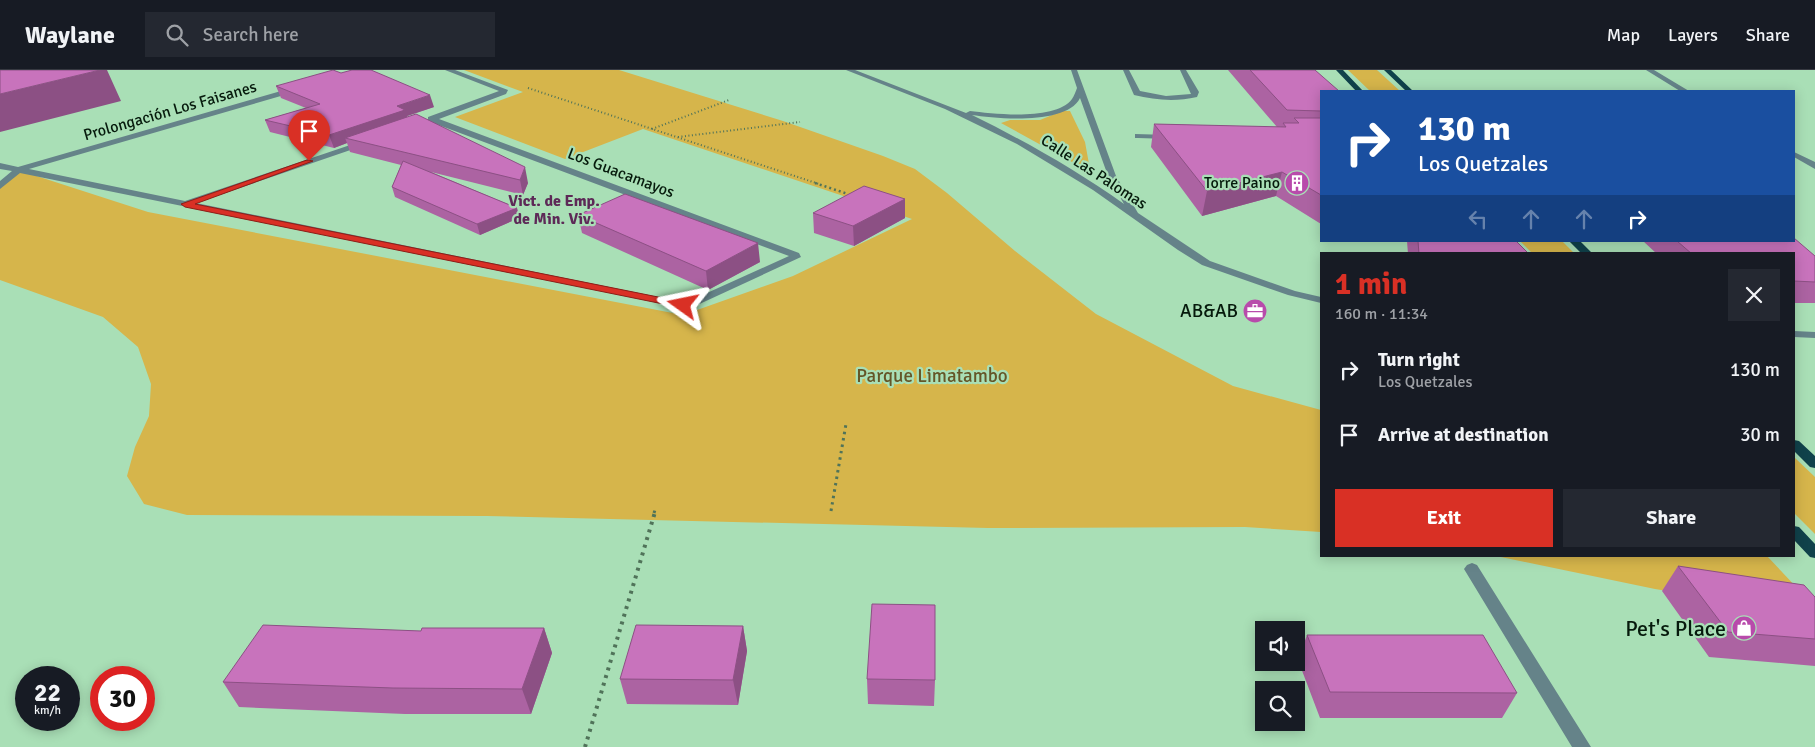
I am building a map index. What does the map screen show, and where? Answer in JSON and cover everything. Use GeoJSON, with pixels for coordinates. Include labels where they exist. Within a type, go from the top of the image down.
{"type":"FeatureCollection","features":[{"type":"Feature","properties":{"kind":"main road"},"geometry":{"type":"LineString","coordinates":[[1339,70],[1359,90]]}},
{"type":"Feature","properties":{"kind":"main road"},"geometry":{"type":"LineString","coordinates":[[1386,70],[1409,90]]}},
{"type":"Feature","properties":{"kind":"main road"},"geometry":{"type":"LineString","coordinates":[[1575,242],[1586,252]]}},
{"type":"Feature","properties":{"kind":"main road"},"geometry":{"type":"LineString","coordinates":[[1795,445],[1815,464]]}},
{"type":"Feature","properties":{"kind":"main road"},"geometry":{"type":"LineString","coordinates":[[1795,532],[1815,553]]}},
{"type":"Feature","properties":{"kind":"street","name":"Los Guacamayos"},"geometry":{"type":"LineString","coordinates":[[185,204],[683,305],[689,305],[796,257],[794,254],[429,120],[504,90],[448,70]]}},
{"type":"Feature","properties":{"kind":"street","name":"Calle Las Palomas"},"geometry":{"type":"LineString","coordinates":[[849,70],[948,107],[1036,152],[1096,188],[1181,248],[1206,263],[1292,293],[1320,300]]}},
{"type":"Feature","properties":{"kind":"street"},"geometry":{"type":"LineString","coordinates":[[1074,70],[1112,176],[1138,218]]}},
{"type":"Feature","properties":{"kind":"street"},"geometry":{"type":"LineString","coordinates":[[1126,70],[1137,93],[1157,97],[1189,97],[1196,92],[1183,70]]}},
{"type":"Feature","properties":{"kind":"street"},"geometry":{"type":"LineString","coordinates":[[1649,70],[1683,90]]}},
{"type":"Feature","properties":{"kind":"street","name":"Prolongación Los Faisanes"},"geometry":{"type":"LineString","coordinates":[[18,170],[302,87]]}},
{"type":"Feature","properties":{"kind":"street"},"geometry":{"type":"LineString","coordinates":[[948,107],[984,115],[1027,116],[1062,109],[1074,103],[1080,96],[1080,89]]}},
{"type":"Feature","properties":{"kind":"street"},"geometry":{"type":"LineString","coordinates":[[1138,136],[1176,137]]}},
{"type":"Feature","properties":{"kind":"street"},"geometry":{"type":"LineString","coordinates":[[0,166],[185,204],[378,138]]}},
{"type":"Feature","properties":{"kind":"street"},"geometry":{"type":"LineString","coordinates":[[1795,155],[1815,166]]}},
{"type":"Feature","properties":{"kind":"street"},"geometry":{"type":"LineString","coordinates":[[0,186],[18,170]]}},
{"type":"Feature","properties":{"kind":"street"},"geometry":{"type":"LineString","coordinates":[[1795,334],[1815,335]]}},
{"type":"Feature","properties":{"kind":"street"},"geometry":{"type":"LineString","coordinates":[[1472,569],[1582,747]]}},
{"type":"Feature","properties":{"kind":"path"},"geometry":{"type":"LineString","coordinates":[[520,86],[848,194]]}},
{"type":"Feature","properties":{"kind":"path"},"geometry":{"type":"LineString","coordinates":[[652,129],[728,100]]}},
{"type":"Feature","properties":{"kind":"path"},"geometry":{"type":"LineString","coordinates":[[675,137],[800,122]]}},
{"type":"Feature","properties":{"kind":"path"},"geometry":{"type":"LineString","coordinates":[[831,511],[846,424]]}},
{"type":"Feature","properties":{"kind":"path"},"geometry":{"type":"LineString","coordinates":[[585,747],[656,507]]}},
{"type":"Feature","properties":{"kind":"green space","name":"Parque Limatambo"},"geometry":{"type":"Polygon","coordinates":[[[464,70],[619,70],[783,121],[915,169],[1096,314],[1233,386],[1320,410],[1320,532],[1245,527],[988,528],[487,516],[187,515],[144,504],[127,476],[135,447],[149,416],[151,384],[138,347],[103,317],[0,280],[0,186],[18,170],[148,212],[683,315],[793,276],[912,219],[643,129],[565,159],[455,117],[523,92],[464,70]]]}},
{"type":"Feature","properties":{"kind":"green space"},"geometry":{"type":"Polygon","coordinates":[[[1348,70],[1377,70],[1399,90],[1369,90],[1348,70]]]}},
{"type":"Feature","properties":{"kind":"green space"},"geometry":{"type":"Polygon","coordinates":[[[1062,111],[1070,111],[1085,142],[1089,164],[1081,167],[1001,123],[1010,120],[1040,120],[1062,111]]]}},
{"type":"Feature","properties":{"kind":"green space"},"geometry":{"type":"Polygon","coordinates":[[[1521,242],[1563,242],[1573,252],[1531,252],[1521,242]]]}},
{"type":"Feature","properties":{"kind":"green space"},"geometry":{"type":"Polygon","coordinates":[[[1795,458],[1815,477],[1815,534],[1795,514],[1795,458]]]}},
{"type":"Feature","properties":{"kind":"green space"},"geometry":{"type":"Polygon","coordinates":[[[1501,557],[1768,557],[1815,607],[1784,610],[1655,589],[1501,557]]]}},
{"type":"Feature","properties":{"kind":"building"},"geometry":{"type":"Polygon","coordinates":[[[0,70],[100,70],[0,94],[0,70]]]}},
{"type":"Feature","properties":{"kind":"building"},"geometry":{"type":"Polygon","coordinates":[[[333,70],[341,73],[352,70],[371,70],[430,95],[397,106],[405,110],[329,135],[265,120],[320,104],[276,86],[333,70]]]}},
{"type":"Feature","properties":{"kind":"building"},"geometry":{"type":"Polygon","coordinates":[[[1250,70],[1315,70],[1338,90],[1320,90],[1320,111],[1287,110],[1250,70]]]}},
{"type":"Feature","properties":{"kind":"building"},"geometry":{"type":"Polygon","coordinates":[[[416,114],[525,167],[520,180],[345,138],[416,114]]]}},
{"type":"Feature","properties":{"kind":"building"},"geometry":{"type":"Polygon","coordinates":[[[1294,118],[1320,118],[1320,194],[1282,172],[1207,191],[1154,124],[1286,127],[1283,123],[1299,123],[1294,118]]]}},
{"type":"Feature","properties":{"kind":"building"},"geometry":{"type":"Polygon","coordinates":[[[403,161],[517,208],[477,224],[392,187],[403,161]]]}},
{"type":"Feature","properties":{"kind":"building"},"geometry":{"type":"Polygon","coordinates":[[[864,186],[905,199],[853,226],[813,213],[864,186]]]}},
{"type":"Feature","properties":{"kind":"building"},"geometry":{"type":"Polygon","coordinates":[[[625,194],[758,243],[706,271],[578,215],[625,194]]]}},
{"type":"Feature","properties":{"kind":"building"},"geometry":{"type":"Polygon","coordinates":[[[1795,239],[1815,256],[1815,282],[1795,281],[1795,252],[1690,252],[1678,242],[1795,242],[1795,239]]]}},
{"type":"Feature","properties":{"kind":"building"},"geometry":{"type":"Polygon","coordinates":[[[1418,242],[1517,242],[1527,252],[1419,252],[1418,242]]]}},
{"type":"Feature","properties":{"kind":"building"},"geometry":{"type":"Polygon","coordinates":[[[1678,566],[1804,585],[1815,597],[1815,639],[1728,632],[1678,566]]]}},
{"type":"Feature","properties":{"kind":"building"},"geometry":{"type":"Polygon","coordinates":[[[872,604],[935,605],[935,680],[867,679],[872,604]]]}},
{"type":"Feature","properties":{"kind":"building"},"geometry":{"type":"Polygon","coordinates":[[[263,625],[421,631],[422,628],[544,628],[522,689],[393,688],[223,682],[263,625]]]}},
{"type":"Feature","properties":{"kind":"building"},"geometry":{"type":"Polygon","coordinates":[[[636,625],[743,626],[733,680],[620,679],[636,625]]]}},
{"type":"Feature","properties":{"kind":"building"},"geometry":{"type":"Polygon","coordinates":[[[1307,635],[1483,635],[1517,693],[1330,692],[1307,635]]]}},
{"type":"Feature","properties":{"kind":"place","name":"Torre Paino"},"geometry":{"type":"Point","coordinates":[1297,183]}},
{"type":"Feature","properties":{"kind":"place","name":"AB&AB"},"geometry":{"type":"Point","coordinates":[1255,311]}},
{"type":"Feature","properties":{"kind":"place","name":"Pet's Place"},"geometry":{"type":"Point","coordinates":[1744,628]}},
{"type":"Feature","properties":{"kind":"district","name":"Vict. de Emp. de Min. Viv."},"geometry":{"type":"Point","coordinates":[554,210]}},
{"type":"Feature","properties":{"kind":"route"},"geometry":{"type":"LineString","coordinates":[[309,161],[185,204],[683,305]]}}]}
